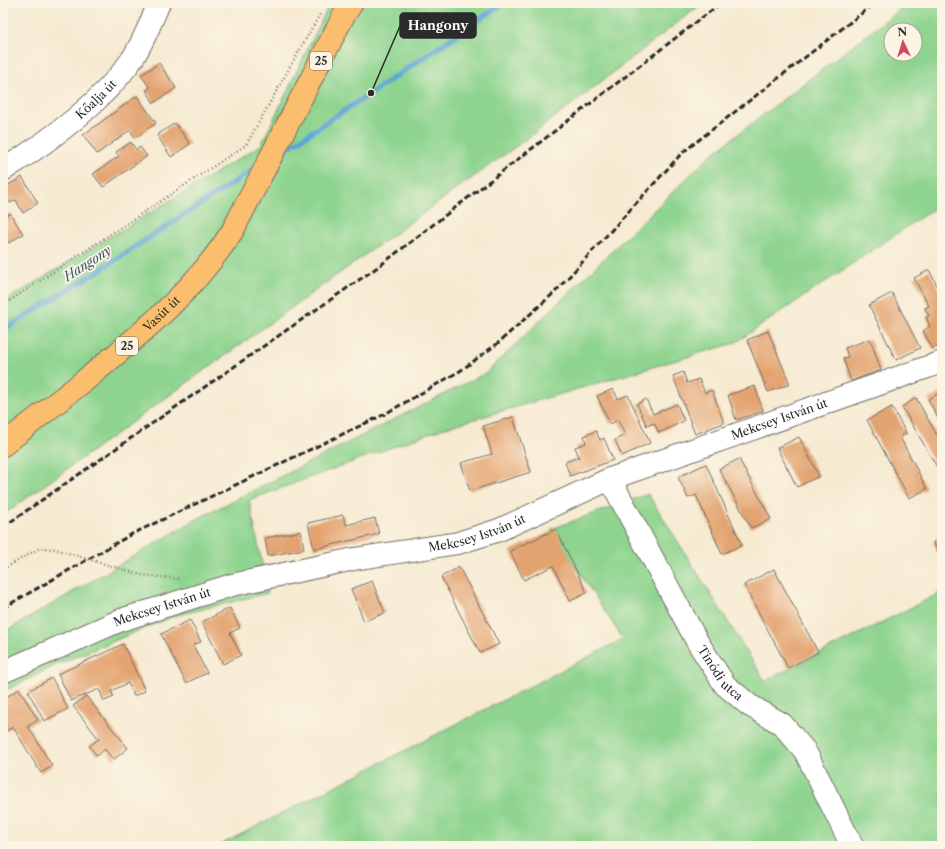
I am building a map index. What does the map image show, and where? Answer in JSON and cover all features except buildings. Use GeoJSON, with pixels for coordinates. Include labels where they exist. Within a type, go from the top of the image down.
{"type":"FeatureCollection","features":[{"type":"Feature","properties":{"kind":"main road","name":"Vasút út"},"geometry":{"type":"LineString","coordinates":[[3,445],[137,337],[199,277],[220,252],[234,230],[343,17],[352,3]]}},
{"type":"Feature","properties":{"kind":"street","name":"Kőalja út"},"geometry":{"type":"LineString","coordinates":[[3,170],[61,129],[90,106],[111,85],[131,61],[146,34],[159,3]]}},
{"type":"Feature","properties":{"kind":"street","name":"Mekcsey István út"},"geometry":{"type":"LineString","coordinates":[[3,672],[121,620],[232,585],[354,559],[458,543],[499,530],[610,479],[942,362]]}},
{"type":"Feature","properties":{"kind":"street","name":"Tinódi utca"},"geometry":{"type":"LineString","coordinates":[[610,479],[698,643],[724,685],[749,705],[782,724],[805,751],[852,846]]}},
{"type":"Feature","properties":{"kind":"path"},"geometry":{"type":"LineString","coordinates":[[3,305],[246,145],[323,10]]}},
{"type":"Feature","properties":{"kind":"path"},"geometry":{"type":"LineString","coordinates":[[3,569],[40,548],[55,550],[141,575],[181,579]]}},
{"type":"Feature","properties":{"kind":"green space"},"geometry":{"type":"Polygon","coordinates":[[[330,3],[703,3],[536,132],[3,515],[3,302],[261,145],[330,3]]]}},
{"type":"Feature","properties":{"kind":"green space"},"geometry":{"type":"Polygon","coordinates":[[[908,3],[942,3],[942,203],[735,343],[444,428],[249,500],[268,593],[174,616],[56,665],[3,692],[3,633],[197,519],[486,373],[711,155],[883,22],[883,62],[923,62],[923,22],[883,22],[908,3]]]}},
{"type":"Feature","properties":{"kind":"green space"},"geometry":{"type":"Polygon","coordinates":[[[648,494],[765,681],[942,592],[942,846],[218,846],[623,639],[551,529],[648,494]]]}},
{"type":"Feature","properties":{"kind":"waterway","name":"Hangony"},"geometry":{"type":"LineString","coordinates":[[283,151],[504,3]]}},
{"type":"Feature","properties":{"kind":"waterway","name":"Hangony"},"geometry":{"type":"LineString","coordinates":[[3,330],[92,275],[257,167]]}},
{"type":"Feature","properties":{"kind":"railway"},"geometry":{"type":"LineString","coordinates":[[3,527],[382,264],[721,3]]}},
{"type":"Feature","properties":{"kind":"railway"},"geometry":{"type":"LineString","coordinates":[[3,608],[132,534],[383,415],[460,371],[497,344],[555,292],[682,153],[875,3]]}},
{"type":"Feature","properties":{"kind":"place","name":"Hangony"},"geometry":{"type":"Point","coordinates":[371,93]}}]}
